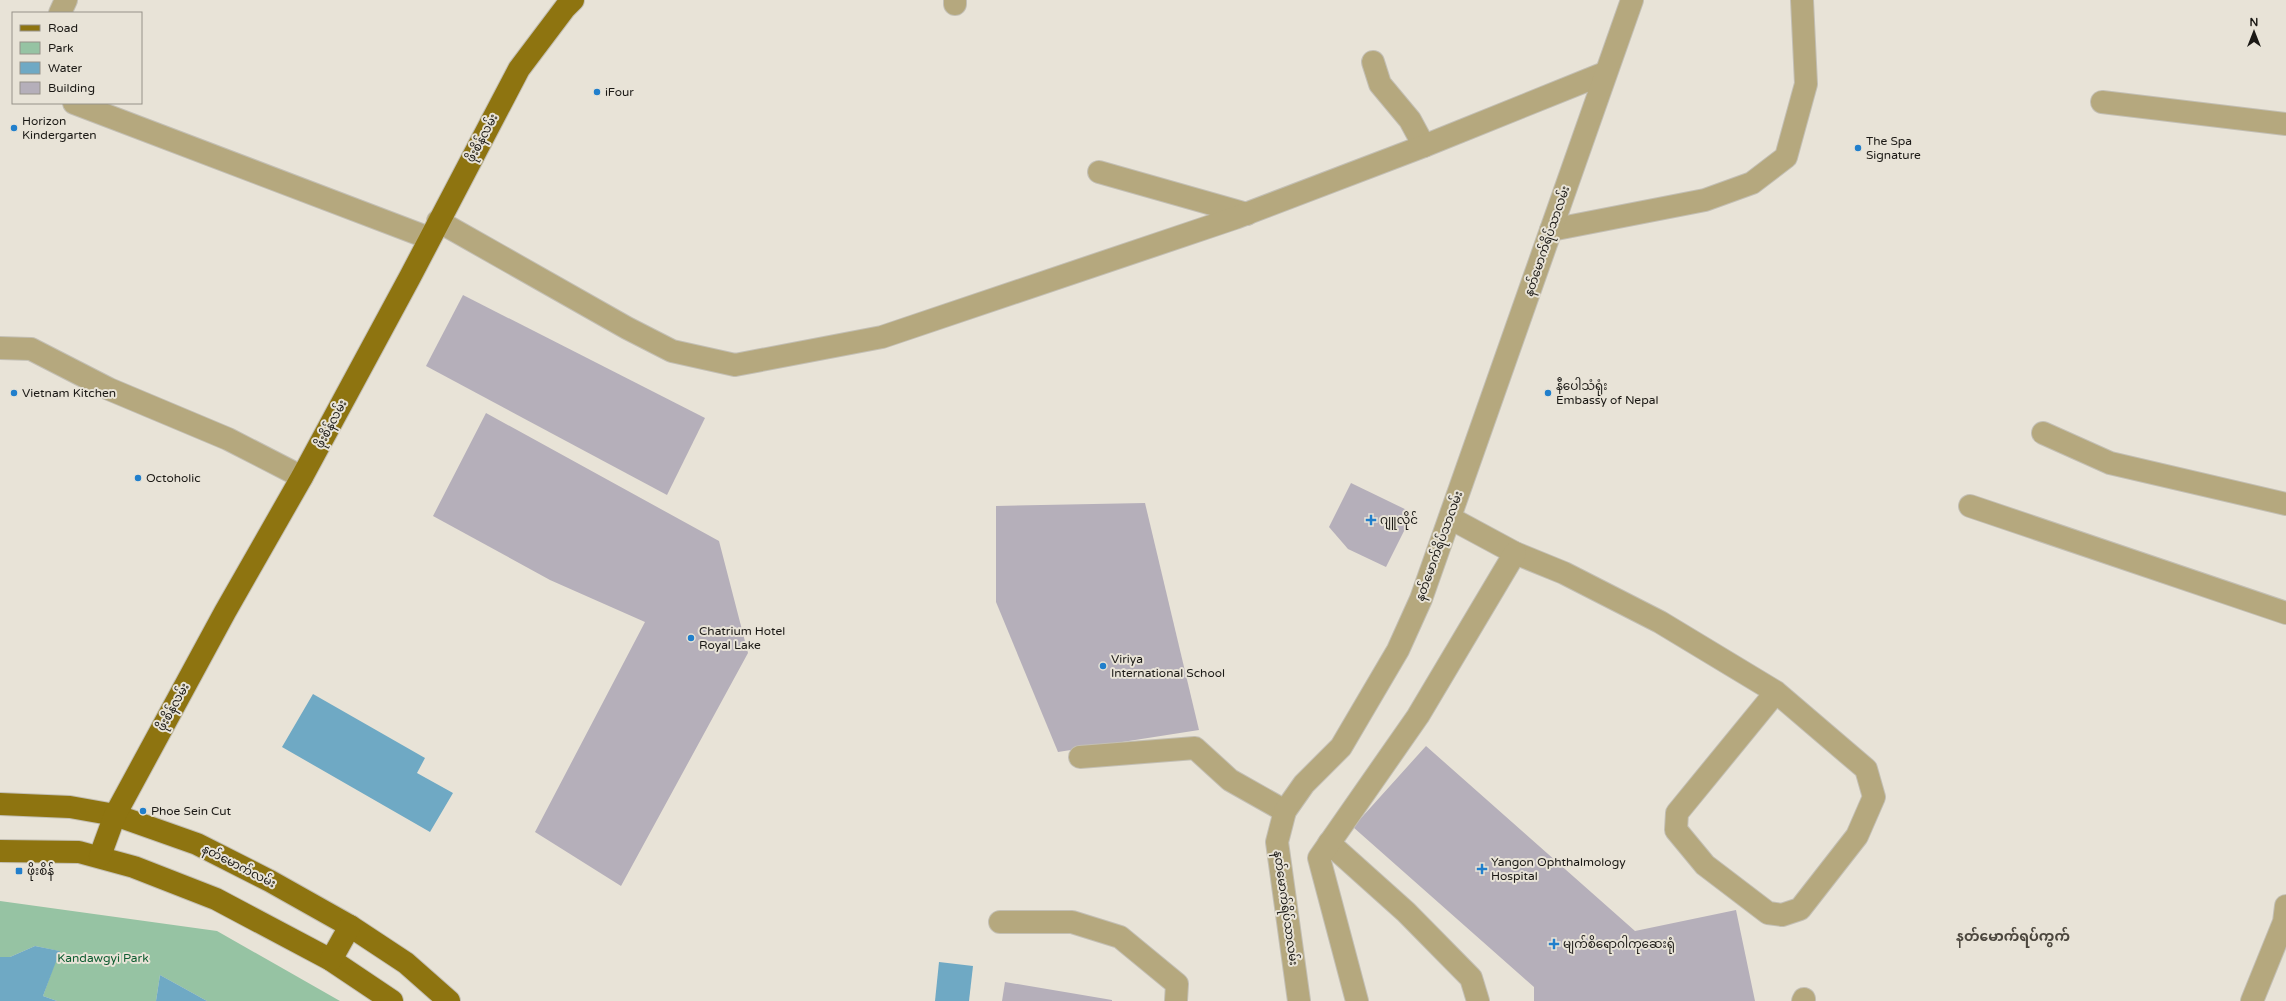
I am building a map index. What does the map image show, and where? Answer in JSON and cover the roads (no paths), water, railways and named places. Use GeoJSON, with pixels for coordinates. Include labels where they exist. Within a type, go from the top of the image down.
{"type":"FeatureCollection","features":[{"type":"Feature","properties":{"kind":"main road","name":"ဖိုးစိန်လမ်း"},"geometry":{"type":"LineString","coordinates":[[100,856],[115,815],[302,477],[519,69],[565,8],[574,0]]}},
{"type":"Feature","properties":{"kind":"main road","name":"နတ်မောက်လမ်း"},"geometry":{"type":"LineString","coordinates":[[0,804],[70,807],[115,815],[197,844],[270,881],[350,926],[406,964],[448,1001]]}},
{"type":"Feature","properties":{"kind":"main road"},"geometry":{"type":"LineString","coordinates":[[0,851],[79,852],[100,856],[134,867],[216,899],[331,960],[392,1001]]}},
{"type":"Feature","properties":{"kind":"main road"},"geometry":{"type":"LineString","coordinates":[[331,960],[350,926]]}},
{"type":"Feature","properties":{"kind":"street"},"geometry":{"type":"LineString","coordinates":[[60,12],[66,0]]}},
{"type":"Feature","properties":{"kind":"street","name":"နတ်မောက်ရိပ်သာလမ်း"},"geometry":{"type":"LineString","coordinates":[[1300,1001],[1289,941],[1277,842],[1285,811],[1304,784],[1340,747],[1398,650],[1421,599],[1605,73],[1632,0]]}},
{"type":"Feature","properties":{"kind":"street"},"geometry":{"type":"LineString","coordinates":[[1551,230],[1705,200],[1752,183],[1786,157],[1806,84],[1802,0]]}},
{"type":"Feature","properties":{"kind":"street"},"geometry":{"type":"LineString","coordinates":[[1373,62],[1380,84],[1410,120],[1424,146]]}},
{"type":"Feature","properties":{"kind":"street"},"geometry":{"type":"LineString","coordinates":[[77,104],[434,230],[672,351],[735,365],[882,337],[1247,214],[1424,146],[1605,73]]}},
{"type":"Feature","properties":{"kind":"street"},"geometry":{"type":"LineString","coordinates":[[2102,102],[2286,124]]}},
{"type":"Feature","properties":{"kind":"street"},"geometry":{"type":"LineString","coordinates":[[1099,172],[1247,214]]}},
{"type":"Feature","properties":{"kind":"street"},"geometry":{"type":"LineString","coordinates":[[0,348],[31,349],[109,390],[228,439],[302,477]]}},
{"type":"Feature","properties":{"kind":"street"},"geometry":{"type":"LineString","coordinates":[[2043,433],[2110,463],[2286,504]]}},
{"type":"Feature","properties":{"kind":"street"},"geometry":{"type":"LineString","coordinates":[[1970,506],[2286,613]]}},
{"type":"Feature","properties":{"kind":"street"},"geometry":{"type":"LineString","coordinates":[[1450,518],[1515,553],[1564,573],[1660,622],[1776,692],[1866,769],[1874,798],[1857,836],[1800,908],[1782,915],[1768,913],[1705,865],[1676,830],[1677,813],[1776,692]]}},
{"type":"Feature","properties":{"kind":"street"},"geometry":{"type":"LineString","coordinates":[[1357,1001],[1319,858],[1418,716],[1515,553]]}},
{"type":"Feature","properties":{"kind":"street"},"geometry":{"type":"LineString","coordinates":[[1080,757],[1195,748],[1230,780],[1285,811]]}},
{"type":"Feature","properties":{"kind":"street"},"geometry":{"type":"LineString","coordinates":[[1328,843],[1406,912],[1471,978],[1478,1001]]}},
{"type":"Feature","properties":{"kind":"street"},"geometry":{"type":"LineString","coordinates":[[2252,1001],[2284,922],[2286,906]]}},
{"type":"Feature","properties":{"kind":"street"},"geometry":{"type":"LineString","coordinates":[[1000,922],[1072,922],[1120,937],[1177,984],[1176,1001]]}},
{"type":"Feature","properties":{"kind":"water"},"geometry":{"type":"Polygon","coordinates":[[[313,694],[425,758],[417,773],[453,793],[430,832],[282,747],[313,694]]]}},
{"type":"Feature","properties":{"kind":"water"},"geometry":{"type":"Polygon","coordinates":[[[35,946],[60,951],[43,996],[57,1001],[0,1001],[0,957],[10,957],[35,946]]]}},
{"type":"Feature","properties":{"kind":"water"},"geometry":{"type":"Polygon","coordinates":[[[939,962],[973,966],[969,1001],[935,1001],[939,962]]]}},
{"type":"Feature","properties":{"kind":"water"},"geometry":{"type":"Polygon","coordinates":[[[160,975],[207,1001],[156,1001],[160,975]]]}},
{"type":"Feature","properties":{"kind":"place","name":"iFour"},"geometry":{"type":"Point","coordinates":[597,92]}},
{"type":"Feature","properties":{"kind":"place","name":"Horizon Kindergarten"},"geometry":{"type":"Point","coordinates":[14,128]}},
{"type":"Feature","properties":{"kind":"place","name":"The Spa Signature"},"geometry":{"type":"Point","coordinates":[1858,148]}},
{"type":"Feature","properties":{"kind":"place","name":"Vietnam Kitchen"},"geometry":{"type":"Point","coordinates":[14,393]}},
{"type":"Feature","properties":{"kind":"place","name":"နီပေါသံရုံး Embassy of Nepal"},"geometry":{"type":"Point","coordinates":[1548,393]}},
{"type":"Feature","properties":{"kind":"place","name":"Octoholic"},"geometry":{"type":"Point","coordinates":[138,478]}},
{"type":"Feature","properties":{"kind":"place","name":"ဂျူလိုင်"},"geometry":{"type":"Point","coordinates":[1371,520]}},
{"type":"Feature","properties":{"kind":"place","name":"Chatrium Hotel Royal Lake"},"geometry":{"type":"Point","coordinates":[691,638]}},
{"type":"Feature","properties":{"kind":"place","name":"Viriya International School"},"geometry":{"type":"Point","coordinates":[1103,666]}},
{"type":"Feature","properties":{"kind":"place","name":"Phoe Sein Cut"},"geometry":{"type":"Point","coordinates":[143,811]}},
{"type":"Feature","properties":{"kind":"place","name":"Yangon Ophthalmology Hospital"},"geometry":{"type":"Point","coordinates":[1482,869]}},
{"type":"Feature","properties":{"kind":"place","name":"ဖိုးစိန်"},"geometry":{"type":"Point","coordinates":[19,871]}},
{"type":"Feature","properties":{"kind":"place","name":"မျက်စိရောဂါကုဆေးရုံ"},"geometry":{"type":"Point","coordinates":[1554,944]}},
{"type":"Feature","properties":{"kind":"district","name":"နတ်မောက်ရပ်ကွက်"},"geometry":{"type":"Point","coordinates":[2013,936]}},
{"type":"Feature","properties":{"kind":"park label","name":"Kandawgyi Park"},"geometry":{"type":"Point","coordinates":[103,958]}}]}
